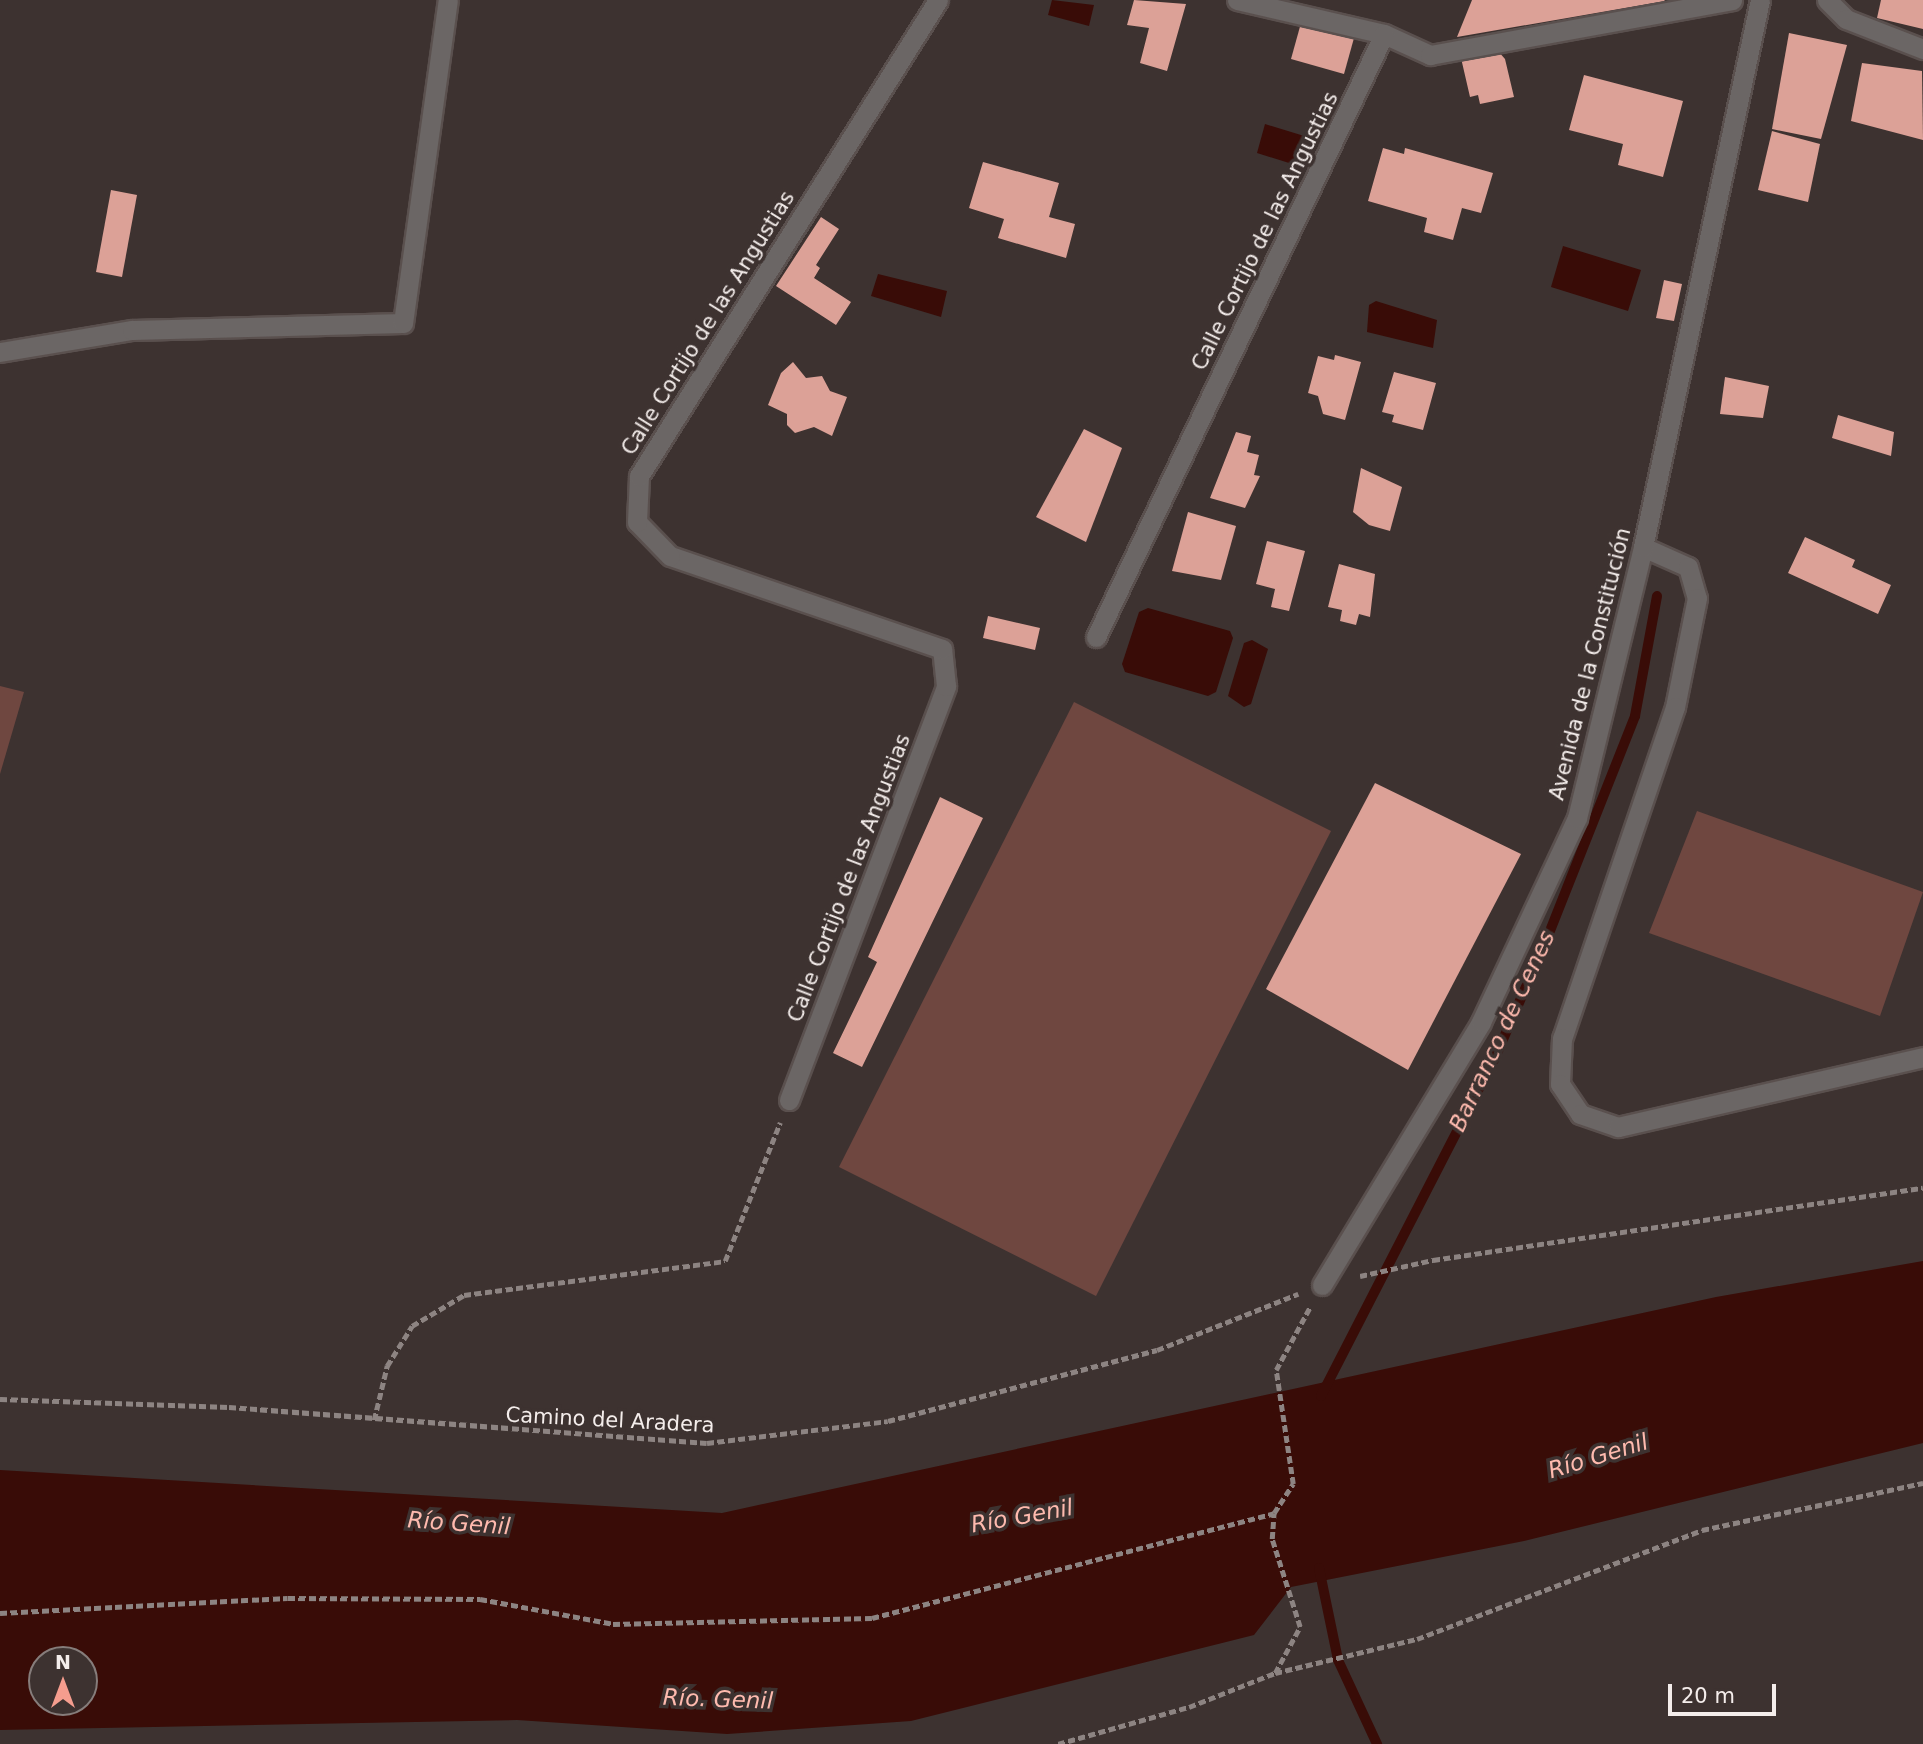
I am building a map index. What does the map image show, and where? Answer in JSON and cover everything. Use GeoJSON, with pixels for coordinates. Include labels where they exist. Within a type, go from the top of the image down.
{"type":"FeatureCollection","features":[{"type":"Feature","properties":{"kind":"street"},"geometry":{"type":"LineString","coordinates":[[0,352],[132,330],[402,323],[448,0]]}},
{"type":"Feature","properties":{"kind":"street","name":"Calle Cortijo de las Angustias"},"geometry":{"type":"LineString","coordinates":[[789,1100],[946,686],[942,649],[670,556],[637,522],[639,476],[938,0]]}},
{"type":"Feature","properties":{"kind":"street"},"geometry":{"type":"LineString","coordinates":[[1237,0],[1384,34],[1430,55],[1732,0]]}},
{"type":"Feature","properties":{"kind":"street","name":"Avenida de la Constitución"},"geometry":{"type":"LineString","coordinates":[[1322,1285],[1481,1023],[1577,818],[1643,547],[1760,0]]}},
{"type":"Feature","properties":{"kind":"street"},"geometry":{"type":"LineString","coordinates":[[1827,0],[1846,19],[1923,49]]}},
{"type":"Feature","properties":{"kind":"street","name":"Calle Cortijo de las Angustias"},"geometry":{"type":"LineString","coordinates":[[1096,637],[1384,34]]}},
{"type":"Feature","properties":{"kind":"street"},"geometry":{"type":"LineString","coordinates":[[1643,547],[1688,567],[1697,598],[1675,707],[1562,1038],[1560,1084],[1580,1114],[1618,1127],[1923,1057]]}},
{"type":"Feature","properties":{"kind":"path"},"geometry":{"type":"LineString","coordinates":[[374,1420],[387,1366],[412,1326],[464,1295],[725,1261],[789,1100]]}},
{"type":"Feature","properties":{"kind":"path","name":"Camino del Aradera"},"geometry":{"type":"LineString","coordinates":[[0,1399],[229,1407],[708,1443],[888,1421],[1157,1350],[1322,1285],[1433,1260],[1923,1188]]}},
{"type":"Feature","properties":{"kind":"path"},"geometry":{"type":"LineString","coordinates":[[1275,1673],[1300,1627],[1292,1593],[1272,1539],[1274,1513],[1293,1484],[1287,1419],[1276,1370],[1322,1285]]}},
{"type":"Feature","properties":{"kind":"path"},"geometry":{"type":"LineString","coordinates":[[1058,1744],[1189,1707],[1275,1673],[1417,1639],[1702,1530],[1923,1483]]}},
{"type":"Feature","properties":{"kind":"path"},"geometry":{"type":"LineString","coordinates":[[0,1613],[302,1598],[480,1600],[613,1623],[872,1618],[1274,1513]]}},
{"type":"Feature","properties":{"kind":"shaded area"},"geometry":{"type":"Polygon","coordinates":[[[0,686],[24,692],[0,774],[0,686]]]}},
{"type":"Feature","properties":{"kind":"shaded area"},"geometry":{"type":"Polygon","coordinates":[[[1074,702],[1331,831],[1096,1296],[839,1167],[1074,702]]]}},
{"type":"Feature","properties":{"kind":"shaded area"},"geometry":{"type":"Polygon","coordinates":[[[1697,811],[1923,892],[1880,1016],[1649,933],[1697,811]]]}},
{"type":"Feature","properties":{"kind":"water"},"geometry":{"type":"Polygon","coordinates":[[[1052,0],[1094,5],[1089,26],[1048,15],[1052,0]]]}},
{"type":"Feature","properties":{"kind":"water"},"geometry":{"type":"Polygon","coordinates":[[[1265,124],[1314,139],[1305,168],[1257,153],[1265,124]]]}},
{"type":"Feature","properties":{"kind":"water"},"geometry":{"type":"Polygon","coordinates":[[[1563,246],[1641,270],[1628,311],[1551,287],[1563,246]]]}},
{"type":"Feature","properties":{"kind":"water"},"geometry":{"type":"Polygon","coordinates":[[[878,274],[947,291],[941,317],[871,296],[878,274]]]}},
{"type":"Feature","properties":{"kind":"water"},"geometry":{"type":"Polygon","coordinates":[[[1376,301],[1437,320],[1433,348],[1367,332],[1369,305],[1376,301]]]}},
{"type":"Feature","properties":{"kind":"water"},"geometry":{"type":"Polygon","coordinates":[[[1148,608],[1230,631],[1233,638],[1216,692],[1208,696],[1125,672],[1122,664],[1139,612],[1148,608]]]}},
{"type":"Feature","properties":{"kind":"water"},"geometry":{"type":"Polygon","coordinates":[[[1252,640],[1268,649],[1251,704],[1244,707],[1228,696],[1244,643],[1252,640]]]}},
{"type":"Feature","properties":{"kind":"water"},"geometry":{"type":"Polygon","coordinates":[[[1923,1261],[1923,1443],[1524,1541],[1291,1587],[1254,1635],[911,1721],[727,1734],[517,1720],[0,1730],[0,1470],[722,1513],[1716,1297],[1923,1261]]]}},
{"type":"Feature","properties":{"kind":"building"},"geometry":{"type":"Polygon","coordinates":[[[1134,0],[1186,4],[1167,71],[1140,63],[1149,28],[1127,25],[1134,0]]]}},
{"type":"Feature","properties":{"kind":"building"},"geometry":{"type":"Polygon","coordinates":[[[1472,0],[1664,0],[1665,1],[1457,37],[1472,0]]]}},
{"type":"Feature","properties":{"kind":"building"},"geometry":{"type":"Polygon","coordinates":[[[1881,0],[1923,0],[1923,29],[1877,18],[1881,0]]]}},
{"type":"Feature","properties":{"kind":"building"},"geometry":{"type":"Polygon","coordinates":[[[1301,23],[1354,38],[1344,74],[1291,59],[1301,23]]]}},
{"type":"Feature","properties":{"kind":"building"},"geometry":{"type":"Polygon","coordinates":[[[1789,33],[1847,45],[1821,139],[1772,129],[1789,33]]]}},
{"type":"Feature","properties":{"kind":"building"},"geometry":{"type":"Polygon","coordinates":[[[1498,51],[1505,59],[1514,97],[1480,104],[1478,95],[1470,97],[1461,58],[1498,51]]]}},
{"type":"Feature","properties":{"kind":"building"},"geometry":{"type":"Polygon","coordinates":[[[1862,63],[1922,71],[1923,140],[1851,121],[1862,63]]]}},
{"type":"Feature","properties":{"kind":"building"},"geometry":{"type":"Polygon","coordinates":[[[1584,75],[1683,101],[1663,177],[1618,165],[1623,144],[1569,130],[1584,75]]]}},
{"type":"Feature","properties":{"kind":"building"},"geometry":{"type":"Polygon","coordinates":[[[1772,131],[1820,144],[1808,202],[1758,190],[1772,131]]]}},
{"type":"Feature","properties":{"kind":"building"},"geometry":{"type":"Polygon","coordinates":[[[1383,148],[1404,154],[1405,148],[1493,173],[1481,213],[1462,208],[1453,240],[1424,232],[1427,218],[1368,201],[1383,148]]]}},
{"type":"Feature","properties":{"kind":"building"},"geometry":{"type":"Polygon","coordinates":[[[983,162],[1059,183],[1049,217],[1075,224],[1066,258],[998,238],[1004,219],[969,208],[983,162]]]}},
{"type":"Feature","properties":{"kind":"building"},"geometry":{"type":"Polygon","coordinates":[[[111,190],[137,195],[122,277],[96,272],[111,190]]]}},
{"type":"Feature","properties":{"kind":"building"},"geometry":{"type":"Polygon","coordinates":[[[821,217],[839,229],[816,265],[820,268],[814,278],[851,302],[836,325],[776,286],[821,217]]]}},
{"type":"Feature","properties":{"kind":"building"},"geometry":{"type":"Polygon","coordinates":[[[1664,280],[1682,284],[1674,321],[1656,318],[1664,280]]]}},
{"type":"Feature","properties":{"kind":"building"},"geometry":{"type":"Polygon","coordinates":[[[1335,355],[1361,362],[1345,420],[1323,414],[1318,396],[1308,393],[1318,356],[1334,360],[1335,355]]]}},
{"type":"Feature","properties":{"kind":"building"},"geometry":{"type":"Polygon","coordinates":[[[793,362],[806,378],[822,376],[830,391],[847,397],[832,436],[814,427],[795,433],[787,425],[787,414],[768,405],[781,373],[793,362]]]}},
{"type":"Feature","properties":{"kind":"building"},"geometry":{"type":"Polygon","coordinates":[[[1394,372],[1436,383],[1423,430],[1392,422],[1394,415],[1382,412],[1394,372]]]}},
{"type":"Feature","properties":{"kind":"building"},"geometry":{"type":"Polygon","coordinates":[[[1725,377],[1769,386],[1763,418],[1720,414],[1725,377]]]}},
{"type":"Feature","properties":{"kind":"building"},"geometry":{"type":"Polygon","coordinates":[[[1838,415],[1894,432],[1891,456],[1832,438],[1838,415]]]}},
{"type":"Feature","properties":{"kind":"building"},"geometry":{"type":"Polygon","coordinates":[[[1084,429],[1122,448],[1086,542],[1036,517],[1084,429]]]}},
{"type":"Feature","properties":{"kind":"building"},"geometry":{"type":"Polygon","coordinates":[[[1236,432],[1251,436],[1247,452],[1259,455],[1254,475],[1260,476],[1245,508],[1210,498],[1236,432]]]}},
{"type":"Feature","properties":{"kind":"building"},"geometry":{"type":"Polygon","coordinates":[[[1361,468],[1402,487],[1390,531],[1369,525],[1353,512],[1361,468]]]}},
{"type":"Feature","properties":{"kind":"building"},"geometry":{"type":"Polygon","coordinates":[[[1188,512],[1236,526],[1221,580],[1172,571],[1188,512]]]}},
{"type":"Feature","properties":{"kind":"building"},"geometry":{"type":"Polygon","coordinates":[[[1805,537],[1855,560],[1852,567],[1891,585],[1878,614],[1788,573],[1805,537]]]}},
{"type":"Feature","properties":{"kind":"building"},"geometry":{"type":"Polygon","coordinates":[[[1267,541],[1305,551],[1289,611],[1271,607],[1275,589],[1256,584],[1267,541]]]}},
{"type":"Feature","properties":{"kind":"building"},"geometry":{"type":"Polygon","coordinates":[[[1339,564],[1375,574],[1370,617],[1359,614],[1356,625],[1340,621],[1342,610],[1328,607],[1339,564]]]}},
{"type":"Feature","properties":{"kind":"building"},"geometry":{"type":"Polygon","coordinates":[[[988,616],[1040,628],[1035,650],[983,638],[988,616]]]}},
{"type":"Feature","properties":{"kind":"building"},"geometry":{"type":"Polygon","coordinates":[[[1375,783],[1521,854],[1408,1070],[1266,989],[1375,783]]]}},
{"type":"Feature","properties":{"kind":"building"},"geometry":{"type":"Polygon","coordinates":[[[940,797],[983,818],[862,1067],[833,1053],[877,962],[868,957],[940,797]]]}},
{"type":"Feature","properties":{"kind":"waterway","name":"Barranco de Cenes"},"geometry":{"type":"LineString","coordinates":[[1321,1396],[1494,1060],[1546,941],[1635,716],[1657,596]]}},
{"type":"Feature","properties":{"kind":"waterway"},"geometry":{"type":"LineString","coordinates":[[1319,1568],[1338,1660],[1377,1744]]}},
{"type":"Feature","properties":{"kind":"water label","name":"Río Genil"},"geometry":{"type":"Point","coordinates":[1598,1456]}},
{"type":"Feature","properties":{"kind":"water label","name":"Río Genil"},"geometry":{"type":"Point","coordinates":[1022,1516]}},
{"type":"Feature","properties":{"kind":"water label","name":"Río Genil"},"geometry":{"type":"Point","coordinates":[459,1523]}},
{"type":"Feature","properties":{"kind":"water label","name":"Río. Genil"},"geometry":{"type":"Point","coordinates":[718,1699]}}]}
